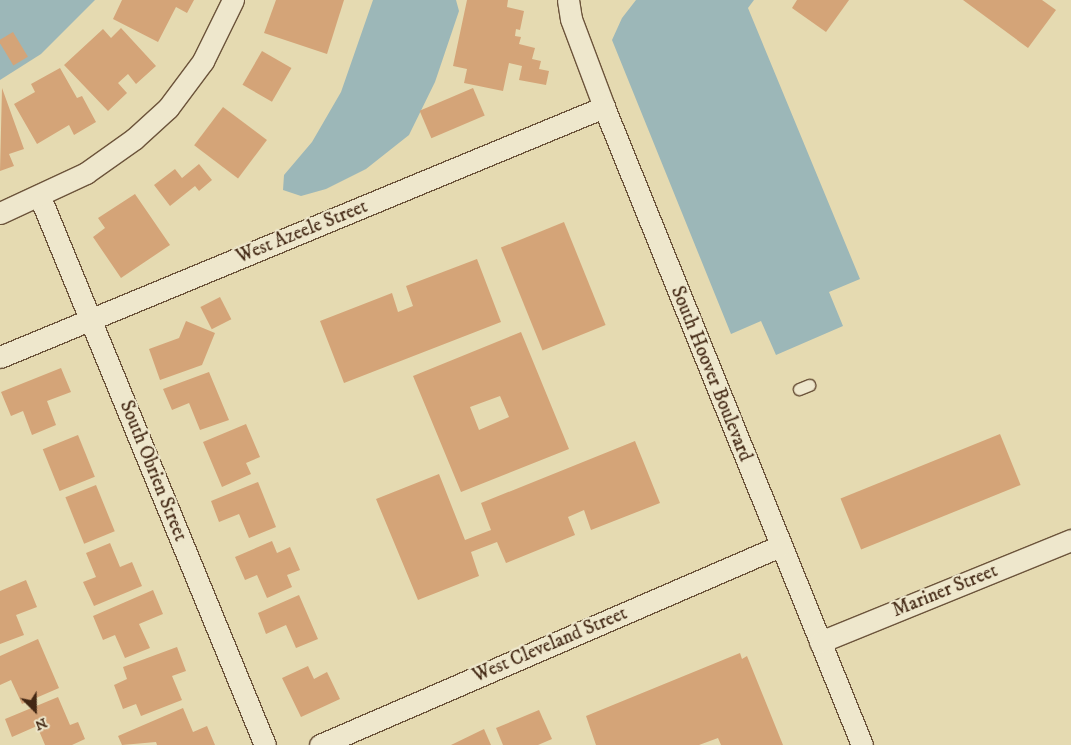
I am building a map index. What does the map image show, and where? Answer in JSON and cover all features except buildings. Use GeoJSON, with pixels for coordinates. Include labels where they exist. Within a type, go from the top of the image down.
{"type":"FeatureCollection","features":[{"type":"Feature","properties":{"kind":"street"},"geometry":{"type":"LineString","coordinates":[[0,213],[40,196],[86,172],[134,139],[168,108],[203,62],[233,0]]}},
{"type":"Feature","properties":{"kind":"street","name":"South Hoover Boulevard"},"geometry":{"type":"LineString","coordinates":[[568,0],[571,19],[604,107],[862,745]]}},
{"type":"Feature","properties":{"kind":"street","name":"West Azeele Street"},"geometry":{"type":"LineString","coordinates":[[0,357],[604,107]]}},
{"type":"Feature","properties":{"kind":"street","name":"South Obrien Street"},"geometry":{"type":"LineString","coordinates":[[40,196],[265,745]]}},
{"type":"Feature","properties":{"kind":"street","name":"Mariner Street"},"geometry":{"type":"LineString","coordinates":[[820,642],[1071,540]]}},
{"type":"Feature","properties":{"kind":"street","name":"West Cleveland Street"},"geometry":{"type":"LineString","coordinates":[[320,745],[780,546]]}},
{"type":"Feature","properties":{"kind":"water"},"geometry":{"type":"Polygon","coordinates":[[[0,0],[95,0],[41,54],[0,80],[0,0]]]}},
{"type":"Feature","properties":{"kind":"water"},"geometry":{"type":"Polygon","coordinates":[[[373,0],[456,0],[459,11],[435,82],[409,135],[366,169],[326,189],[301,196],[283,190],[284,175],[312,142],[341,92],[373,0]]]}},
{"type":"Feature","properties":{"kind":"water"},"geometry":{"type":"Polygon","coordinates":[[[636,0],[754,0],[748,8],[860,279],[829,292],[843,326],[776,355],[761,321],[731,334],[612,40],[622,18],[636,0]]]}}]}
